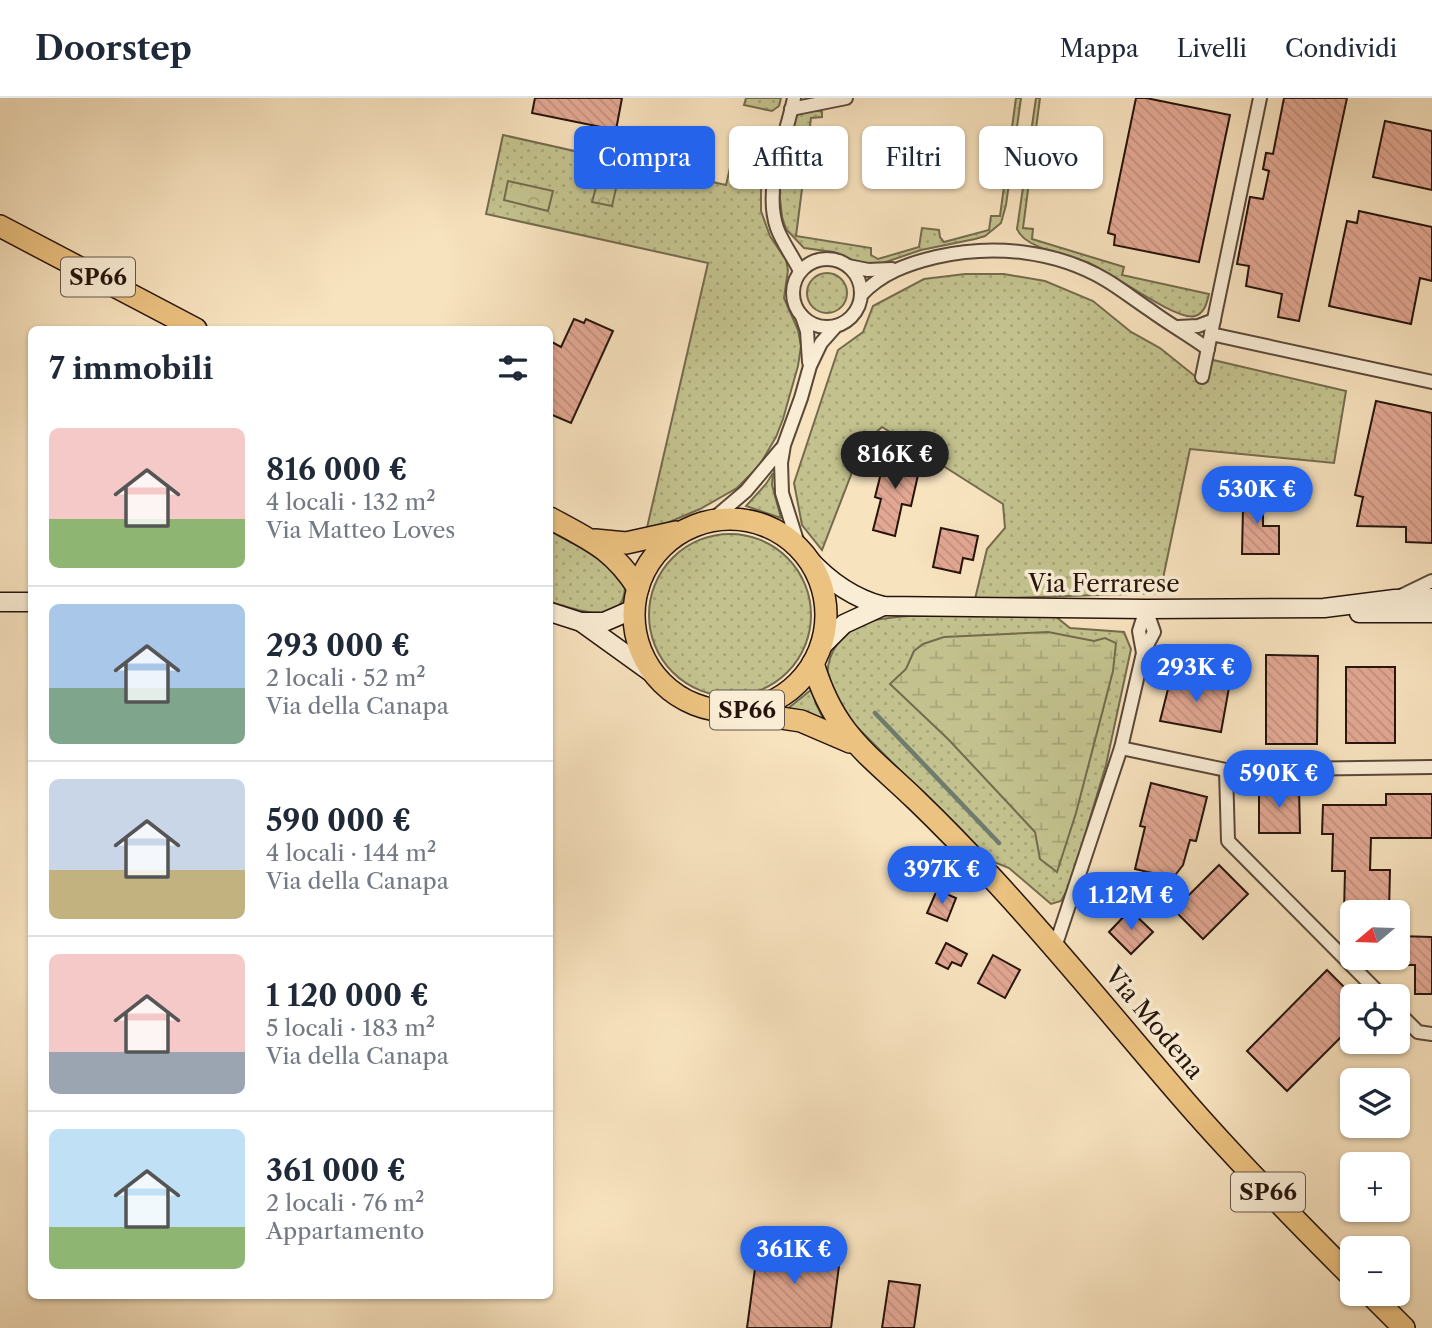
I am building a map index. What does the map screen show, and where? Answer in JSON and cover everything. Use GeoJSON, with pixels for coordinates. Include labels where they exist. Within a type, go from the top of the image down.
{"type":"FeatureCollection","features":[{"type":"Feature","properties":{"kind":"main road","name":"SP66"},"geometry":{"type":"LineString","coordinates":[[0,226],[190,326]]}},
{"type":"Feature","properties":{"kind":"main road","name":"Via Modena"},"geometry":{"type":"LineString","coordinates":[[740,712],[779,699],[801,681],[818,655],[825,631],[825,602],[819,578],[803,553],[787,537],[765,525],[732,519],[712,520],[676,535],[655,555],[643,573],[634,610],[636,639],[642,655],[656,676],[688,702],[704,708],[801,722],[855,744]]}},
{"type":"Feature","properties":{"kind":"main road","name":"SP66"},"geometry":{"type":"LineString","coordinates":[[553,520],[602,547],[622,564],[638,588]]}},
{"type":"Feature","properties":{"kind":"main road","name":"SP66"},"geometry":{"type":"LineString","coordinates":[[583,536],[611,543],[626,543],[685,530]]}},
{"type":"Feature","properties":{"kind":"main road","name":"Via Ferrarese"},"geometry":{"type":"LineString","coordinates":[[803,553],[843,589],[869,603],[883,606],[1325,608],[1395,599],[1432,598]]}},
{"type":"Feature","properties":{"kind":"main road"},"geometry":{"type":"LineString","coordinates":[[0,602],[28,602]]}},
{"type":"Feature","properties":{"kind":"main road","name":"Via Ferrarese"},"geometry":{"type":"LineString","coordinates":[[818,655],[844,624],[883,606]]}},
{"type":"Feature","properties":{"kind":"main road","name":"Via Ferrarese"},"geometry":{"type":"LineString","coordinates":[[1325,608],[1345,613],[1432,613]]}},
{"type":"Feature","properties":{"kind":"main road"},"geometry":{"type":"LineString","coordinates":[[581,622],[604,622],[634,610]]}},
{"type":"Feature","properties":{"kind":"main road"},"geometry":{"type":"LineString","coordinates":[[553,613],[581,622],[656,676]]}},
{"type":"Feature","properties":{"kind":"main road","name":"Via Modena"},"geometry":{"type":"LineString","coordinates":[[818,655],[825,700],[855,744],[941,825],[1055,947],[1187,1103],[1340,1265]]}},
{"type":"Feature","properties":{"kind":"main road"},"geometry":{"type":"LineString","coordinates":[[1382,1306],[1404,1328]]}},
{"type":"Feature","properties":{"kind":"street"},"geometry":{"type":"LineString","coordinates":[[800,271],[777,230],[774,215],[773,185],[793,104],[846,98]]}},
{"type":"Feature","properties":{"kind":"street"},"geometry":{"type":"LineString","coordinates":[[1202,377],[1259,98]]}},
{"type":"Feature","properties":{"kind":"street"},"geometry":{"type":"LineString","coordinates":[[784,240],[817,260]]}},
{"type":"Feature","properties":{"kind":"street"},"geometry":{"type":"LineString","coordinates":[[861,295],[878,279],[900,268],[932,258],[997,250],[1030,254],[1062,261],[1089,272],[1178,327],[1208,349]]}},
{"type":"Feature","properties":{"kind":"street"},"geometry":{"type":"LineString","coordinates":[[810,366],[807,331],[793,299],[795,280],[800,271],[817,260],[828,258],[868,270],[900,268]]}},
{"type":"Feature","properties":{"kind":"street"},"geometry":{"type":"LineString","coordinates":[[803,553],[782,493],[780,476],[784,445],[802,398],[810,366],[821,343],[836,326],[856,312],[861,295],[860,284],[848,265]]}},
{"type":"Feature","properties":{"kind":"street"},"geometry":{"type":"LineString","coordinates":[[802,316],[817,326],[836,326]]}},
{"type":"Feature","properties":{"kind":"street"},"geometry":{"type":"LineString","coordinates":[[1178,327],[1212,327],[1432,382]]}},
{"type":"Feature","properties":{"kind":"street"},"geometry":{"type":"LineString","coordinates":[[712,520],[746,491],[784,445]]}},
{"type":"Feature","properties":{"kind":"street"},"geometry":{"type":"LineString","coordinates":[[1395,599],[1432,581]]}},
{"type":"Feature","properties":{"kind":"street"},"geometry":{"type":"LineString","coordinates":[[1055,947],[1121,748],[1143,653],[1154,632],[1146,609]]}},
{"type":"Feature","properties":{"kind":"street"},"geometry":{"type":"LineString","coordinates":[[1121,748],[1226,770],[1432,767]]}},
{"type":"Feature","properties":{"kind":"street"},"geometry":{"type":"LineString","coordinates":[[1226,770],[1228,841],[1370,984]]}},
{"type":"Feature","properties":{"kind":"street"},"geometry":{"type":"LineString","coordinates":[[1410,1024],[1432,1046]]}},
{"type":"Feature","properties":{"kind":"street"},"geometry":{"type":"LineString","coordinates":[[1418,1032],[1432,1034]]}},
{"type":"Feature","properties":{"kind":"green space"},"geometry":{"type":"Polygon","coordinates":[[[746,98],[781,98],[779,106],[772,111],[744,105],[746,98]]]}},
{"type":"Feature","properties":{"kind":"green space"},"geometry":{"type":"Polygon","coordinates":[[[1016,98],[1021,98],[1017,126],[1012,126],[1016,98]]]}},
{"type":"Feature","properties":{"kind":"green space"},"geometry":{"type":"Polygon","coordinates":[[[1036,98],[1040,98],[1036,126],[1032,126],[1036,98]]]}},
{"type":"Feature","properties":{"kind":"green space"},"geometry":{"type":"Polygon","coordinates":[[[817,110],[822,112],[822,117],[811,118],[810,126],[794,126],[797,114],[817,110]]]}},
{"type":"Feature","properties":{"kind":"green space"},"geometry":{"type":"Polygon","coordinates":[[[503,135],[574,151],[574,189],[715,189],[715,183],[726,185],[729,172],[729,189],[761,189],[761,211],[770,236],[786,260],[788,270],[784,298],[798,330],[801,346],[798,366],[776,437],[759,466],[737,488],[700,509],[646,532],[708,263],[486,214],[503,135]]]}},
{"type":"Feature","properties":{"kind":"green space"},"geometry":{"type":"Polygon","coordinates":[[[508,181],[553,191],[548,211],[504,200],[508,181]]]}},
{"type":"Feature","properties":{"kind":"green space"},"geometry":{"type":"Polygon","coordinates":[[[596,189],[616,189],[612,206],[592,202],[596,189]]]}},
{"type":"Feature","properties":{"kind":"green space"},"geometry":{"type":"Polygon","coordinates":[[[802,189],[796,236],[871,248],[871,255],[878,259],[919,247],[922,228],[939,230],[944,242],[989,230],[991,216],[1000,216],[1004,189],[1008,189],[1001,223],[985,236],[921,250],[880,264],[859,263],[834,252],[804,248],[786,229],[779,190],[802,189]]]}},
{"type":"Feature","properties":{"kind":"green space"},"geometry":{"type":"Polygon","coordinates":[[[1023,189],[1028,189],[1023,228],[1033,229],[1032,239],[1124,267],[1122,275],[1209,294],[1205,307],[1195,316],[1174,312],[1089,263],[1029,242],[1017,229],[1023,189]]]}},
{"type":"Feature","properties":{"kind":"green space"},"geometry":{"type":"Polygon","coordinates":[[[827,273],[835,274],[841,279],[846,285],[846,301],[841,307],[835,312],[827,313],[819,312],[813,307],[808,301],[807,293],[808,285],[813,279],[819,274],[827,273]]]}},
{"type":"Feature","properties":{"kind":"green space"},"geometry":{"type":"Polygon","coordinates":[[[965,274],[1004,274],[1045,281],[1093,301],[1131,332],[1160,348],[1201,381],[1213,360],[1346,391],[1334,463],[1190,449],[1160,593],[975,599],[987,549],[1005,528],[1003,504],[882,427],[863,444],[822,550],[802,525],[794,483],[838,350],[863,332],[873,306],[924,279],[965,274]]]}},
{"type":"Feature","properties":{"kind":"green space"},"geometry":{"type":"Polygon","coordinates":[[[773,473],[772,485],[781,518],[746,506],[773,473]]]}},
{"type":"Feature","properties":{"kind":"green space"},"geometry":{"type":"Polygon","coordinates":[[[553,533],[609,562],[625,582],[623,597],[618,607],[609,612],[586,612],[553,603],[553,533]]]}},
{"type":"Feature","properties":{"kind":"green space"},"geometry":{"type":"Polygon","coordinates":[[[730,534],[761,540],[787,558],[805,584],[811,615],[805,646],[787,672],[761,690],[730,696],[699,690],[673,672],[655,646],[649,615],[655,584],[673,558],[699,540],[730,534]]]}},
{"type":"Feature","properties":{"kind":"green space"},"geometry":{"type":"Polygon","coordinates":[[[909,616],[1055,616],[1070,628],[1124,632],[1131,649],[1106,765],[1070,885],[1061,901],[1051,904],[1009,868],[989,860],[852,722],[833,694],[829,684],[829,663],[837,644],[844,636],[871,621],[909,616]]]}},
{"type":"Feature","properties":{"kind":"green space"},"geometry":{"type":"Polygon","coordinates":[[[1048,632],[1094,641],[1105,638],[1116,643],[1113,671],[1076,813],[1057,872],[1040,859],[1035,832],[948,739],[890,684],[906,669],[914,651],[923,644],[944,637],[1048,632]]]}},
{"type":"Feature","properties":{"kind":"green space"},"geometry":{"type":"Polygon","coordinates":[[[812,689],[816,704],[825,722],[786,710],[812,689]]]}},
{"type":"Feature","properties":{"kind":"building"},"geometry":{"type":"Polygon","coordinates":[[[535,98],[622,98],[617,126],[596,126],[532,113],[535,98]]]}},
{"type":"Feature","properties":{"kind":"building"},"geometry":{"type":"Polygon","coordinates":[[[1136,98],[1230,115],[1199,262],[1114,245],[1115,235],[1108,233],[1136,98]]]}},
{"type":"Feature","properties":{"kind":"building"},"geometry":{"type":"Polygon","coordinates":[[[1284,98],[1347,98],[1299,321],[1278,317],[1282,294],[1246,286],[1249,266],[1237,264],[1250,197],[1263,199],[1269,171],[1263,169],[1266,153],[1273,154],[1284,98]]]}},
{"type":"Feature","properties":{"kind":"building"},"geometry":{"type":"Polygon","coordinates":[[[1385,121],[1432,131],[1432,190],[1373,177],[1385,121]]]}},
{"type":"Feature","properties":{"kind":"building"},"geometry":{"type":"Polygon","coordinates":[[[1359,211],[1432,227],[1432,281],[1420,278],[1411,324],[1329,306],[1347,221],[1357,223],[1359,211]]]}},
{"type":"Feature","properties":{"kind":"building"},"geometry":{"type":"Polygon","coordinates":[[[574,319],[584,323],[586,319],[613,331],[571,423],[553,415],[553,343],[561,347],[574,319]]]}},
{"type":"Feature","properties":{"kind":"building"},"geometry":{"type":"Polygon","coordinates":[[[1376,401],[1432,413],[1432,543],[1406,542],[1406,527],[1357,526],[1363,497],[1355,495],[1376,401]]]}},
{"type":"Feature","properties":{"kind":"building"},"geometry":{"type":"Polygon","coordinates":[[[886,453],[921,462],[911,506],[902,504],[895,536],[873,530],[881,499],[875,497],[886,453]]]}},
{"type":"Feature","properties":{"kind":"building"},"geometry":{"type":"Polygon","coordinates":[[[1240,489],[1263,489],[1263,526],[1279,526],[1279,554],[1242,554],[1243,508],[1240,508],[1240,489]]]}},
{"type":"Feature","properties":{"kind":"building"},"geometry":{"type":"Polygon","coordinates":[[[941,528],[978,536],[973,560],[963,558],[960,573],[933,567],[941,528]]]}},
{"type":"Feature","properties":{"kind":"building"},"geometry":{"type":"Polygon","coordinates":[[[1266,655],[1318,656],[1317,744],[1266,744],[1266,655]]]}},
{"type":"Feature","properties":{"kind":"building"},"geometry":{"type":"Polygon","coordinates":[[[1346,667],[1395,667],[1395,743],[1346,743],[1346,667]]]}},
{"type":"Feature","properties":{"kind":"building"},"geometry":{"type":"Polygon","coordinates":[[[1170,681],[1230,682],[1221,732],[1160,721],[1170,681]]]}},
{"type":"Feature","properties":{"kind":"building"},"geometry":{"type":"Polygon","coordinates":[[[1151,783],[1207,797],[1196,841],[1190,840],[1183,865],[1173,878],[1135,869],[1145,827],[1140,826],[1151,783]]]}},
{"type":"Feature","properties":{"kind":"building"},"geometry":{"type":"Polygon","coordinates":[[[1299,787],[1300,833],[1259,833],[1259,788],[1299,787]]]}},
{"type":"Feature","properties":{"kind":"building"},"geometry":{"type":"Polygon","coordinates":[[[1386,794],[1432,794],[1432,838],[1371,838],[1370,870],[1390,870],[1389,900],[1344,900],[1345,871],[1332,871],[1333,834],[1322,834],[1323,805],[1386,805],[1386,794]]]}},
{"type":"Feature","properties":{"kind":"building"},"geometry":{"type":"Polygon","coordinates":[[[1219,865],[1248,894],[1203,939],[1174,910],[1219,865]]]}},
{"type":"Feature","properties":{"kind":"building"},"geometry":{"type":"Polygon","coordinates":[[[937,890],[956,898],[947,921],[927,913],[937,890]]]}},
{"type":"Feature","properties":{"kind":"building"},"geometry":{"type":"Polygon","coordinates":[[[1130,910],[1153,932],[1131,954],[1109,932],[1130,910]]]}},
{"type":"Feature","properties":{"kind":"building"},"geometry":{"type":"Polygon","coordinates":[[[1410,936],[1432,937],[1432,994],[1415,994],[1415,965],[1410,965],[1410,936]]]}},
{"type":"Feature","properties":{"kind":"building"},"geometry":{"type":"Polygon","coordinates":[[[946,943],[967,954],[961,966],[952,962],[948,969],[936,963],[946,943]]]}},
{"type":"Feature","properties":{"kind":"building"},"geometry":{"type":"Polygon","coordinates":[[[993,955],[1020,970],[1005,998],[978,983],[993,955]]]}},
{"type":"Feature","properties":{"kind":"building"},"geometry":{"type":"Polygon","coordinates":[[[1327,970],[1341,984],[1340,1038],[1287,1091],[1247,1051],[1327,970]]]}},
{"type":"Feature","properties":{"kind":"building"},"geometry":{"type":"Polygon","coordinates":[[[759,1239],[841,1250],[831,1328],[747,1328],[759,1239]]]}},
{"type":"Feature","properties":{"kind":"building"},"geometry":{"type":"Polygon","coordinates":[[[889,1281],[920,1285],[914,1328],[882,1328],[889,1281]]]}},
{"type":"Feature","properties":{"kind":"waterway"},"geometry":{"type":"LineString","coordinates":[[875,713],[999,843]]}}]}
